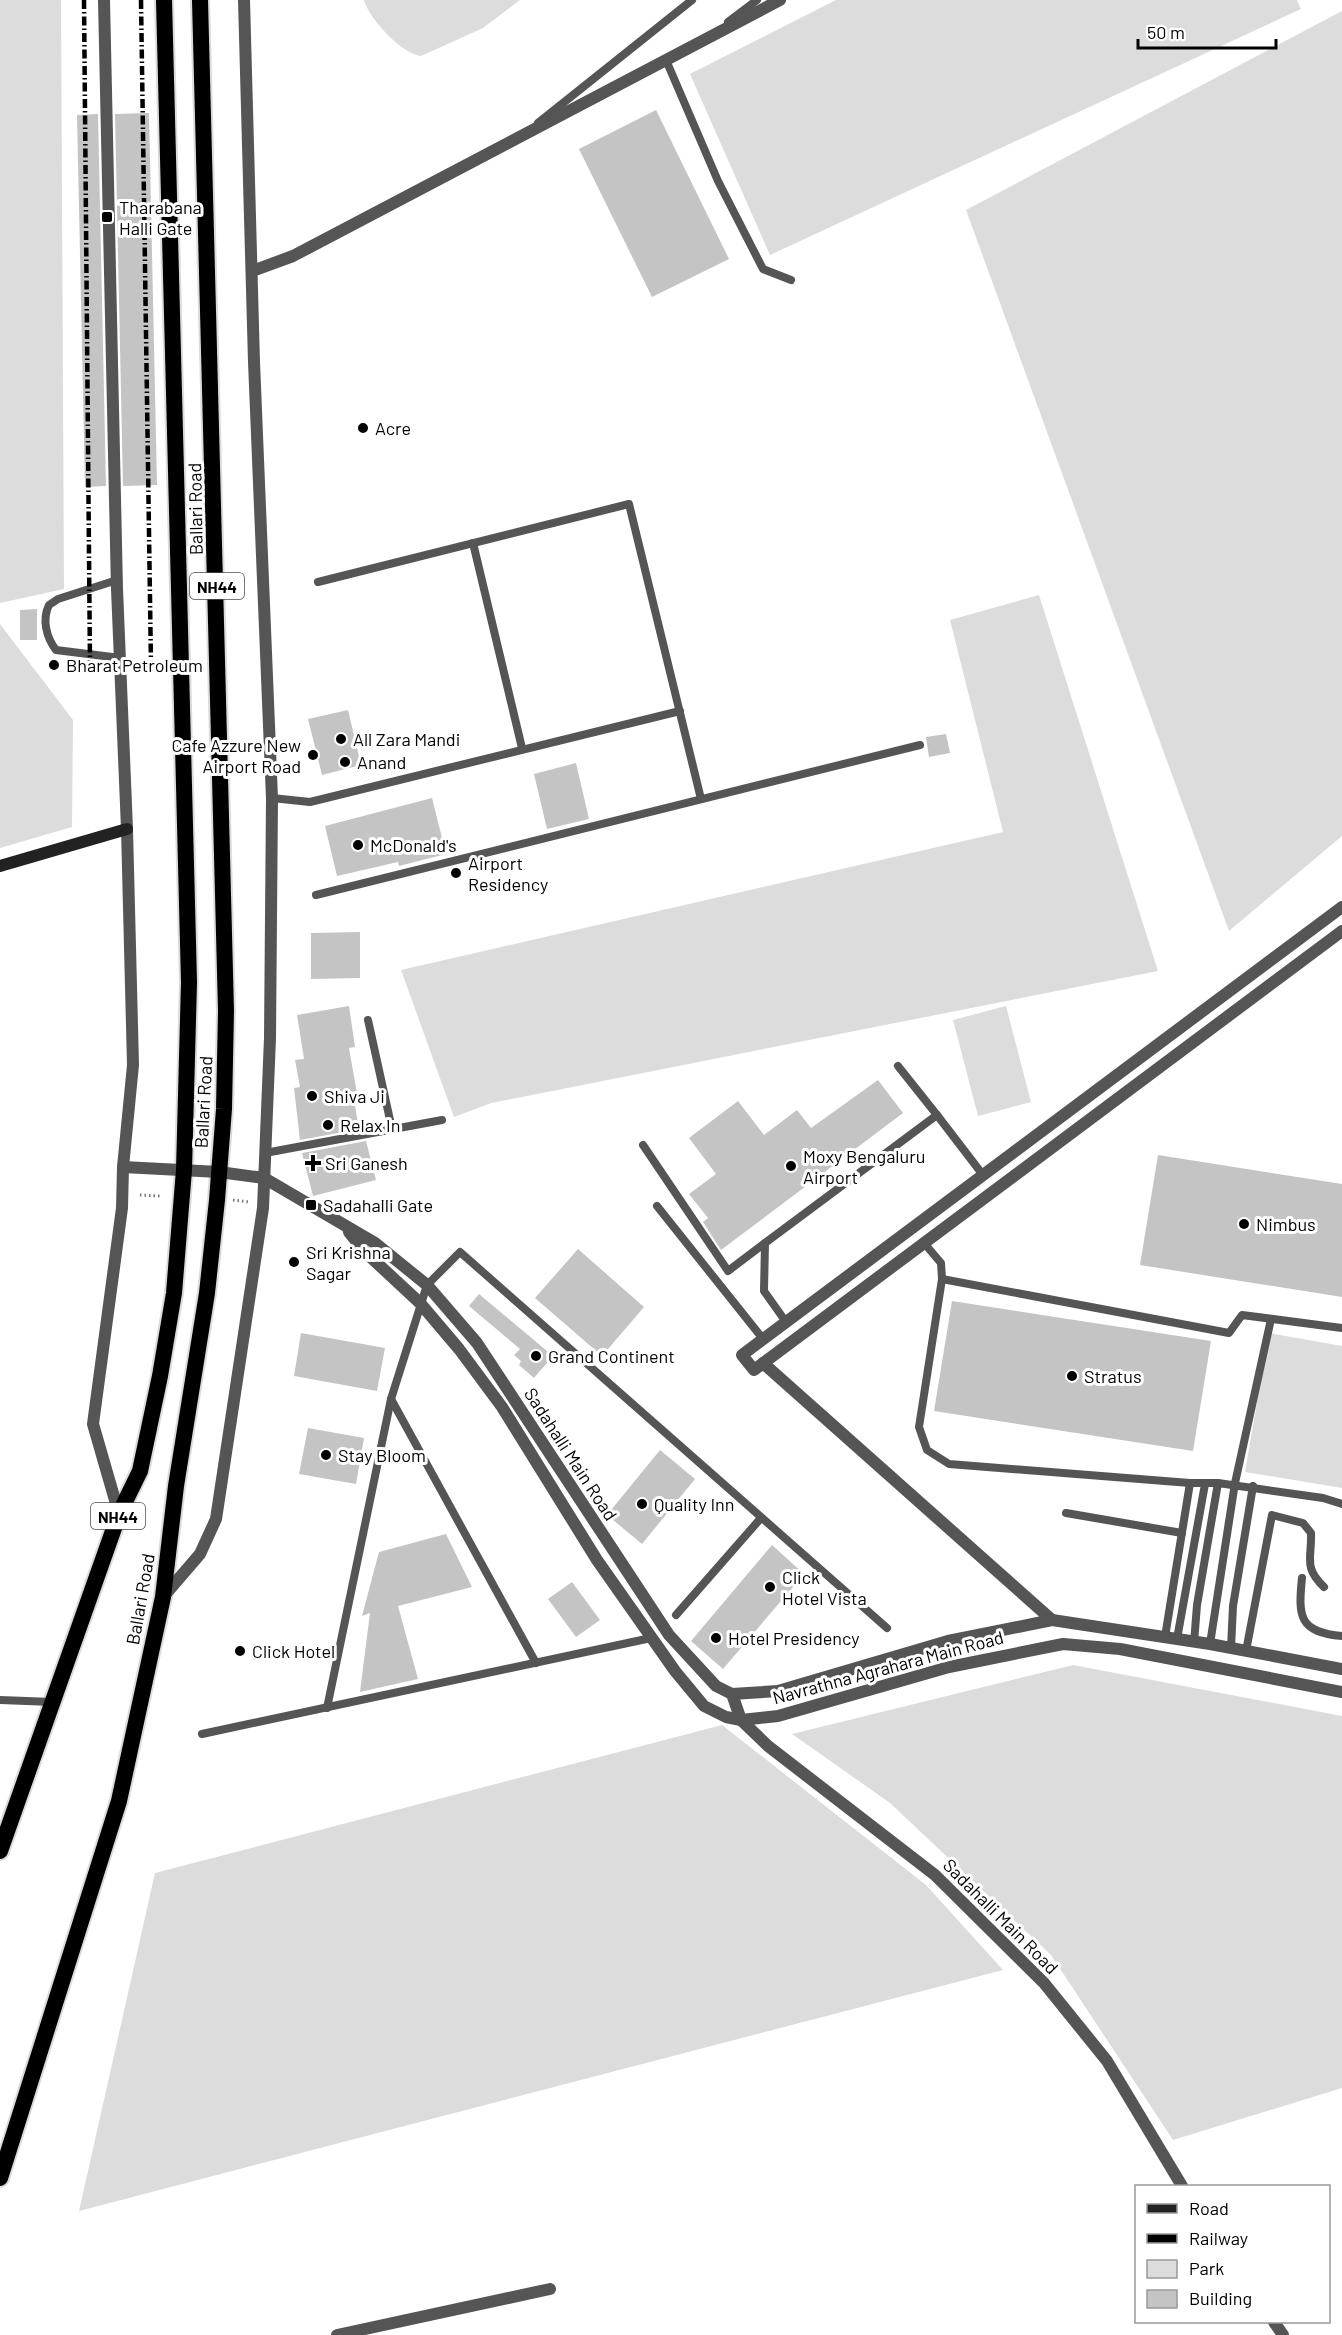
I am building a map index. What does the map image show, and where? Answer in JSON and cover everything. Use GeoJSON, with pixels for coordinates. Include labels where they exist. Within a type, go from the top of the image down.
{"type":"FeatureCollection","features":[{"type":"Feature","properties":{"kind":"highway","name":"Ballari Road"},"geometry":{"type":"LineString","coordinates":[[0,1851],[118,1514],[140,1471],[160,1376],[174,1293],[184,1170],[189,982],[164,0]]}},
{"type":"Feature","properties":{"kind":"highway","name":"Ballari Road"},"geometry":{"type":"LineString","coordinates":[[0,2178],[119,1801],[163,1597],[176,1486],[207,1293],[219,1172],[226,999],[200,0]]}},
{"type":"Feature","properties":{"kind":"main road"},"geometry":{"type":"LineString","coordinates":[[0,866],[128,829]]}},
{"type":"Feature","properties":{"kind":"street"},"geometry":{"type":"LineString","coordinates":[[104,0],[117,580],[128,829],[133,1065],[123,1167],[122,1208],[93,1424],[118,1514]]}},
{"type":"Feature","properties":{"kind":"street"},"geometry":{"type":"LineString","coordinates":[[163,1597],[200,1554],[216,1519],[247,1322],[264,1178],[270,1038],[272,798],[244,0]]}},
{"type":"Feature","properties":{"kind":"street"},"geometry":{"type":"LineString","coordinates":[[252,271],[293,256],[780,0]]}},
{"type":"Feature","properties":{"kind":"street"},"geometry":{"type":"LineString","coordinates":[[1053,1620],[742,1354],[1342,907]]}},
{"type":"Feature","properties":{"kind":"street"},"geometry":{"type":"LineString","coordinates":[[758,1366],[1342,931]]}},
{"type":"Feature","properties":{"kind":"street"},"geometry":{"type":"LineString","coordinates":[[123,1167],[219,1172],[264,1178]]}},
{"type":"Feature","properties":{"kind":"street","name":"Sadahalli Main Road"},"geometry":{"type":"LineString","coordinates":[[264,1178],[375,1243],[427,1286],[477,1343],[669,1635],[716,1686],[732,1694],[741,1720],[768,1746],[935,1875],[1044,1983],[1107,2061],[1181,2185]]}},
{"type":"Feature","properties":{"kind":"street","name":"Sadahalli Main Road"},"geometry":{"type":"LineString","coordinates":[[345,1227],[364,1251],[420,1303],[459,1349],[502,1407],[651,1638],[704,1707],[726,1717],[741,1720]]}},
{"type":"Feature","properties":{"kind":"street"},"geometry":{"type":"LineString","coordinates":[[607,1573],[621,1564]]}},
{"type":"Feature","properties":{"kind":"street","name":"Navrathna Agrahara Main Road"},"geometry":{"type":"LineString","coordinates":[[732,1694],[777,1691],[948,1641],[1053,1620],[1210,1644],[1342,1669]]}},
{"type":"Feature","properties":{"kind":"street"},"geometry":{"type":"LineString","coordinates":[[1151,1655],[1166,1637]]}},
{"type":"Feature","properties":{"kind":"street","name":"Navrathna Agrahara Main Road"},"geometry":{"type":"LineString","coordinates":[[741,1720],[777,1716],[949,1667],[1063,1644],[1120,1649],[1342,1692]]}},
{"type":"Feature","properties":{"kind":"street"},"geometry":{"type":"LineString","coordinates":[[337,2335],[550,2289]]}},
{"type":"Feature","properties":{"kind":"lane"},"geometry":{"type":"LineString","coordinates":[[524,134],[692,0]]}},
{"type":"Feature","properties":{"kind":"lane"},"geometry":{"type":"LineString","coordinates":[[709,37],[757,0]]}},
{"type":"Feature","properties":{"kind":"lane"},"geometry":{"type":"LineString","coordinates":[[666,60],[718,181],[763,269],[791,280]]}},
{"type":"Feature","properties":{"kind":"lane"},"geometry":{"type":"LineString","coordinates":[[318,582],[629,504],[701,799]]}},
{"type":"Feature","properties":{"kind":"lane"},"geometry":{"type":"LineString","coordinates":[[472,543],[522,748]]}},
{"type":"Feature","properties":{"kind":"lane"},"geometry":{"type":"LineString","coordinates":[[117,580],[58,599],[49,605],[45,623],[56,650],[120,658]]}},
{"type":"Feature","properties":{"kind":"lane"},"geometry":{"type":"LineString","coordinates":[[272,798],[310,802],[522,748],[680,711]]}},
{"type":"Feature","properties":{"kind":"lane"},"geometry":{"type":"LineString","coordinates":[[316,895],[920,745]]}},
{"type":"Feature","properties":{"kind":"lane"},"geometry":{"type":"LineString","coordinates":[[368,1020],[392,1129]]}},
{"type":"Feature","properties":{"kind":"lane"},"geometry":{"type":"LineString","coordinates":[[898,1066],[983,1175]]}},
{"type":"Feature","properties":{"kind":"lane"},"geometry":{"type":"LineString","coordinates":[[716,1280],[937,1116]]}},
{"type":"Feature","properties":{"kind":"lane"},"geometry":{"type":"LineString","coordinates":[[265,1153],[442,1120]]}},
{"type":"Feature","properties":{"kind":"lane"},"geometry":{"type":"LineString","coordinates":[[643,1144],[728,1271]]}},
{"type":"Feature","properties":{"kind":"lane"},"geometry":{"type":"LineString","coordinates":[[657,1206],[763,1339]]}},
{"type":"Feature","properties":{"kind":"lane"},"geometry":{"type":"LineString","coordinates":[[765,1243],[764,1291],[786,1322]]}},
{"type":"Feature","properties":{"kind":"lane"},"geometry":{"type":"LineString","coordinates":[[924,1243],[940,1263],[942,1279],[919,1427],[927,1450],[949,1464],[1205,1484],[1235,1483],[1323,1498],[1342,1504]]}},
{"type":"Feature","properties":{"kind":"lane"},"geometry":{"type":"LineString","coordinates":[[327,1708],[391,1399],[427,1286],[460,1252],[887,1628]]}},
{"type":"Feature","properties":{"kind":"lane"},"geometry":{"type":"LineString","coordinates":[[942,1279],[1229,1333],[1242,1315],[1342,1328]]}},
{"type":"Feature","properties":{"kind":"lane"},"geometry":{"type":"LineString","coordinates":[[1210,1644],[1235,1483],[1271,1319]]}},
{"type":"Feature","properties":{"kind":"lane"},"geometry":{"type":"LineString","coordinates":[[391,1399],[536,1663]]}},
{"type":"Feature","properties":{"kind":"lane"},"geometry":{"type":"LineString","coordinates":[[1166,1637],[1190,1483]]}},
{"type":"Feature","properties":{"kind":"lane"},"geometry":{"type":"LineString","coordinates":[[1194,1643],[1197,1605],[1218,1483]]}},
{"type":"Feature","properties":{"kind":"lane"},"geometry":{"type":"LineString","coordinates":[[1166,1637],[1205,1484]]}},
{"type":"Feature","properties":{"kind":"lane"},"geometry":{"type":"LineString","coordinates":[[1232,1648],[1233,1606],[1253,1486]]}},
{"type":"Feature","properties":{"kind":"lane"},"geometry":{"type":"LineString","coordinates":[[1066,1513],[1182,1533]]}},
{"type":"Feature","properties":{"kind":"lane"},"geometry":{"type":"LineString","coordinates":[[1246,1651],[1272,1515],[1303,1523],[1311,1533],[1308,1563],[1313,1577],[1324,1587]]}},
{"type":"Feature","properties":{"kind":"lane"},"geometry":{"type":"LineString","coordinates":[[676,1615],[761,1518]]}},
{"type":"Feature","properties":{"kind":"lane"},"geometry":{"type":"LineString","coordinates":[[1302,1578],[1299,1609],[1306,1623],[1320,1634],[1342,1636]]}},
{"type":"Feature","properties":{"kind":"lane"},"geometry":{"type":"LineString","coordinates":[[202,1734],[651,1638]]}},
{"type":"Feature","properties":{"kind":"lane"},"geometry":{"type":"LineString","coordinates":[[0,1700],[54,1702]]}},
{"type":"Feature","properties":{"kind":"path"},"geometry":{"type":"LineString","coordinates":[[140,1195],[160,1196]]}},
{"type":"Feature","properties":{"kind":"path"},"geometry":{"type":"LineString","coordinates":[[232,1200],[249,1202]]}},
{"type":"Feature","properties":{"kind":"green space"},"geometry":{"type":"Polygon","coordinates":[[[0,0],[61,0],[64,589],[0,603],[0,0]]]}},
{"type":"Feature","properties":{"kind":"green space"},"geometry":{"type":"Polygon","coordinates":[[[364,0],[520,0],[483,28],[421,56],[405,49],[387,34],[372,16],[364,0]]]}},
{"type":"Feature","properties":{"kind":"green space"},"geometry":{"type":"Polygon","coordinates":[[[836,0],[1297,0],[1301,9],[770,255],[690,74],[836,0]]]}},
{"type":"Feature","properties":{"kind":"green space"},"geometry":{"type":"Polygon","coordinates":[[[1342,11],[1342,836],[1229,931],[966,210],[1342,11]]]}},
{"type":"Feature","properties":{"kind":"green space"},"geometry":{"type":"Polygon","coordinates":[[[1039,595],[1158,971],[491,1103],[454,1117],[401,970],[1003,832],[950,620],[1039,595]]]}},
{"type":"Feature","properties":{"kind":"green space"},"geometry":{"type":"Polygon","coordinates":[[[0,624],[73,720],[72,827],[0,848],[0,624]]]}},
{"type":"Feature","properties":{"kind":"green space"},"geometry":{"type":"Polygon","coordinates":[[[1006,1006],[1031,1102],[978,1116],[953,1020],[1006,1006]]]}},
{"type":"Feature","properties":{"kind":"green space"},"geometry":{"type":"Polygon","coordinates":[[[1269,1333],[1342,1346],[1342,1488],[1245,1472],[1269,1333]]]}},
{"type":"Feature","properties":{"kind":"green space"},"geometry":{"type":"Polygon","coordinates":[[[1073,1665],[1342,1716],[1342,2088],[1173,2140],[1051,1955],[890,1803],[792,1734],[1073,1665]]]}},
{"type":"Feature","properties":{"kind":"green space"},"geometry":{"type":"Polygon","coordinates":[[[722,1725],[926,1885],[1003,1970],[79,2211],[155,1873],[722,1725]]]}},
{"type":"Feature","properties":{"kind":"building"},"geometry":{"type":"Polygon","coordinates":[[[656,110],[729,259],[652,297],[579,149],[656,110]]]}},
{"type":"Feature","properties":{"kind":"building"},"geometry":{"type":"Polygon","coordinates":[[[149,113],[157,485],[123,486],[115,114],[149,113]]]}},
{"type":"Feature","properties":{"kind":"building"},"geometry":{"type":"Polygon","coordinates":[[[98,114],[106,486],[85,487],[77,115],[98,114]]]}},
{"type":"Feature","properties":{"kind":"building"},"geometry":{"type":"Polygon","coordinates":[[[37,609],[37,640],[20,640],[20,610],[37,609]]]}},
{"type":"Feature","properties":{"kind":"building"},"geometry":{"type":"Polygon","coordinates":[[[348,710],[361,765],[322,775],[308,719],[348,710]]]}},
{"type":"Feature","properties":{"kind":"building"},"geometry":{"type":"Polygon","coordinates":[[[946,734],[950,753],[929,757],[926,737],[946,734]]]}},
{"type":"Feature","properties":{"kind":"building"},"geometry":{"type":"Polygon","coordinates":[[[576,763],[589,819],[547,829],[534,774],[576,763]]]}},
{"type":"Feature","properties":{"kind":"building"},"geometry":{"type":"Polygon","coordinates":[[[432,798],[446,854],[399,866],[398,862],[337,876],[325,826],[432,798]]]}},
{"type":"Feature","properties":{"kind":"building"},"geometry":{"type":"Polygon","coordinates":[[[360,932],[360,978],[311,979],[311,933],[360,932]]]}},
{"type":"Feature","properties":{"kind":"building"},"geometry":{"type":"Polygon","coordinates":[[[349,1006],[355,1047],[349,1048],[358,1099],[354,1100],[359,1129],[300,1140],[294,1088],[300,1087],[295,1060],[304,1059],[297,1015],[349,1006]]]}},
{"type":"Feature","properties":{"kind":"building"},"geometry":{"type":"Polygon","coordinates":[[[878,1080],[903,1113],[721,1250],[703,1222],[708,1218],[689,1194],[716,1174],[689,1138],[738,1101],[764,1135],[797,1110],[811,1128],[878,1080]]]}},
{"type":"Feature","properties":{"kind":"building"},"geometry":{"type":"Polygon","coordinates":[[[366,1141],[376,1180],[313,1196],[302,1153],[366,1141]]]}},
{"type":"Feature","properties":{"kind":"building","name":"Nimbus"},"geometry":{"type":"Polygon","coordinates":[[[1158,1155],[1342,1184],[1342,1297],[1140,1265],[1158,1155]]]}},
{"type":"Feature","properties":{"kind":"building"},"geometry":{"type":"Polygon","coordinates":[[[578,1249],[644,1307],[602,1356],[535,1298],[578,1249]]]}},
{"type":"Feature","properties":{"kind":"building"},"geometry":{"type":"Polygon","coordinates":[[[479,1294],[553,1356],[534,1378],[519,1365],[521,1361],[514,1355],[520,1349],[469,1306],[479,1294]]]}},
{"type":"Feature","properties":{"kind":"building","name":"Stratus"},"geometry":{"type":"Polygon","coordinates":[[[952,1301],[1211,1341],[1193,1451],[934,1411],[952,1301]]]}},
{"type":"Feature","properties":{"kind":"building"},"geometry":{"type":"Polygon","coordinates":[[[301,1333],[385,1348],[377,1391],[294,1376],[301,1333]]]}},
{"type":"Feature","properties":{"kind":"building"},"geometry":{"type":"Polygon","coordinates":[[[308,1428],[364,1438],[356,1484],[299,1474],[308,1428]]]}},
{"type":"Feature","properties":{"kind":"building"},"geometry":{"type":"Polygon","coordinates":[[[660,1450],[695,1479],[642,1544],[607,1515],[660,1450]]]}},
{"type":"Feature","properties":{"kind":"building"},"geometry":{"type":"Polygon","coordinates":[[[446,1534],[472,1587],[398,1606],[418,1679],[360,1692],[370,1613],[362,1616],[379,1552],[446,1534]]]}},
{"type":"Feature","properties":{"kind":"building"},"geometry":{"type":"Polygon","coordinates":[[[772,1545],[804,1574],[723,1669],[691,1641],[772,1545]]]}},
{"type":"Feature","properties":{"kind":"building"},"geometry":{"type":"Polygon","coordinates":[[[572,1582],[600,1620],[576,1637],[548,1599],[572,1582]]]}},
{"type":"Feature","properties":{"kind":"railway"},"geometry":{"type":"LineString","coordinates":[[84,0],[90,665]]}},
{"type":"Feature","properties":{"kind":"railway"},"geometry":{"type":"LineString","coordinates":[[141,0],[151,665]]}},
{"type":"Feature","properties":{"kind":"place","name":"Tharabana Halli Gate"},"geometry":{"type":"Point","coordinates":[107,217]}},
{"type":"Feature","properties":{"kind":"place","name":"Acre"},"geometry":{"type":"Point","coordinates":[363,428]}},
{"type":"Feature","properties":{"kind":"place","name":"Bharat Petroleum"},"geometry":{"type":"Point","coordinates":[54,665]}},
{"type":"Feature","properties":{"kind":"place","name":"All Zara Mandi"},"geometry":{"type":"Point","coordinates":[341,739]}},
{"type":"Feature","properties":{"kind":"place","name":"Cafe Azzure New Airport Road"},"geometry":{"type":"Point","coordinates":[313,755]}},
{"type":"Feature","properties":{"kind":"place","name":"Anand"},"geometry":{"type":"Point","coordinates":[345,762]}},
{"type":"Feature","properties":{"kind":"place","name":"McDonald's"},"geometry":{"type":"Point","coordinates":[358,845]}},
{"type":"Feature","properties":{"kind":"place","name":"Airport Residency"},"geometry":{"type":"Point","coordinates":[456,873]}},
{"type":"Feature","properties":{"kind":"place","name":"Shiva Ji"},"geometry":{"type":"Point","coordinates":[312,1096]}},
{"type":"Feature","properties":{"kind":"place","name":"Relax In"},"geometry":{"type":"Point","coordinates":[328,1125]}},
{"type":"Feature","properties":{"kind":"place","name":"Sri Ganesh"},"geometry":{"type":"Point","coordinates":[313,1163]}},
{"type":"Feature","properties":{"kind":"place","name":"Moxy Bengaluru Airport"},"geometry":{"type":"Point","coordinates":[791,1166]}},
{"type":"Feature","properties":{"kind":"place","name":"Sadahalli Gate"},"geometry":{"type":"Point","coordinates":[311,1205]}},
{"type":"Feature","properties":{"kind":"place","name":"Nimbus"},"geometry":{"type":"Point","coordinates":[1244,1224]}},
{"type":"Feature","properties":{"kind":"place","name":"Sri Krishna Sagar"},"geometry":{"type":"Point","coordinates":[294,1262]}},
{"type":"Feature","properties":{"kind":"place","name":"Grand Continent"},"geometry":{"type":"Point","coordinates":[536,1356]}},
{"type":"Feature","properties":{"kind":"place","name":"Stratus"},"geometry":{"type":"Point","coordinates":[1072,1376]}},
{"type":"Feature","properties":{"kind":"place","name":"Stay Bloom"},"geometry":{"type":"Point","coordinates":[326,1455]}},
{"type":"Feature","properties":{"kind":"place","name":"Quality Inn"},"geometry":{"type":"Point","coordinates":[642,1504]}},
{"type":"Feature","properties":{"kind":"place","name":"Click Hotel Vista"},"geometry":{"type":"Point","coordinates":[770,1587]}},
{"type":"Feature","properties":{"kind":"place","name":"Hotel Presidency"},"geometry":{"type":"Point","coordinates":[716,1638]}},
{"type":"Feature","properties":{"kind":"place","name":"Click Hotel"},"geometry":{"type":"Point","coordinates":[240,1651]}}]}
